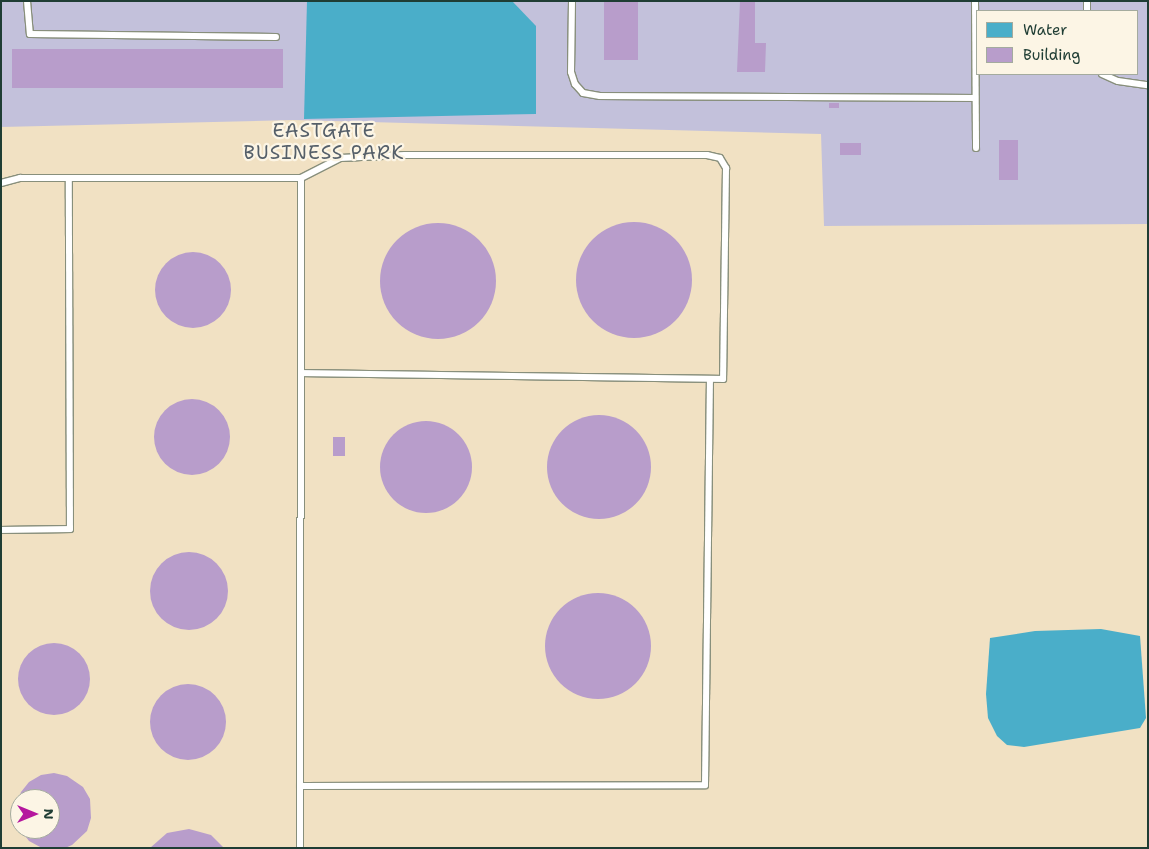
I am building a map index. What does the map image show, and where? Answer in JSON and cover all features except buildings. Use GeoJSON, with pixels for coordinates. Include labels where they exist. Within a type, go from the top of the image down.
{"type":"FeatureCollection","features":[{"type":"Feature","properties":{"kind":"lane"},"geometry":{"type":"LineString","coordinates":[[26,1],[30,34],[276,36]]}},
{"type":"Feature","properties":{"kind":"lane"},"geometry":{"type":"LineString","coordinates":[[572,1],[571,72],[575,84],[583,93],[600,96],[976,98]]}},
{"type":"Feature","properties":{"kind":"lane"},"geometry":{"type":"LineString","coordinates":[[975,1],[976,148]]}},
{"type":"Feature","properties":{"kind":"lane"},"geometry":{"type":"LineString","coordinates":[[1104,75],[1118,81],[1148,85]]}},
{"type":"Feature","properties":{"kind":"lane"},"geometry":{"type":"LineString","coordinates":[[1140,85],[1148,89]]}},
{"type":"Feature","properties":{"kind":"lane"},"geometry":{"type":"LineString","coordinates":[[1,183],[20,178],[301,178],[340,158],[406,155],[707,155],[720,158],[726,168],[723,379],[301,373]]}},
{"type":"Feature","properties":{"kind":"lane"},"geometry":{"type":"LineString","coordinates":[[1,530],[70,529],[69,178]]}},
{"type":"Feature","properties":{"kind":"lane"},"geometry":{"type":"LineString","coordinates":[[300,848],[301,178]]}},
{"type":"Feature","properties":{"kind":"lane"},"geometry":{"type":"LineString","coordinates":[[300,786],[705,785],[710,379]]}},
{"type":"Feature","properties":{"kind":"shaded area"},"geometry":{"type":"Polygon","coordinates":[[[1,1],[1148,1],[1148,224],[824,226],[821,134],[293,120],[1,127],[1,1]]]}},
{"type":"Feature","properties":{"kind":"water"},"geometry":{"type":"Polygon","coordinates":[[[307,1],[512,1],[536,26],[536,114],[304,119],[307,1]]]}},
{"type":"Feature","properties":{"kind":"water"},"geometry":{"type":"Polygon","coordinates":[[[1101,629],[1140,636],[1146,718],[1140,728],[1024,747],[1007,745],[997,736],[988,718],[986,694],[990,638],[1035,631],[1101,629]]]}},
{"type":"Feature","properties":{"kind":"district","name":"EASTGATE BUSINESS PARK"},"geometry":{"type":"Point","coordinates":[324,142]}}]}
